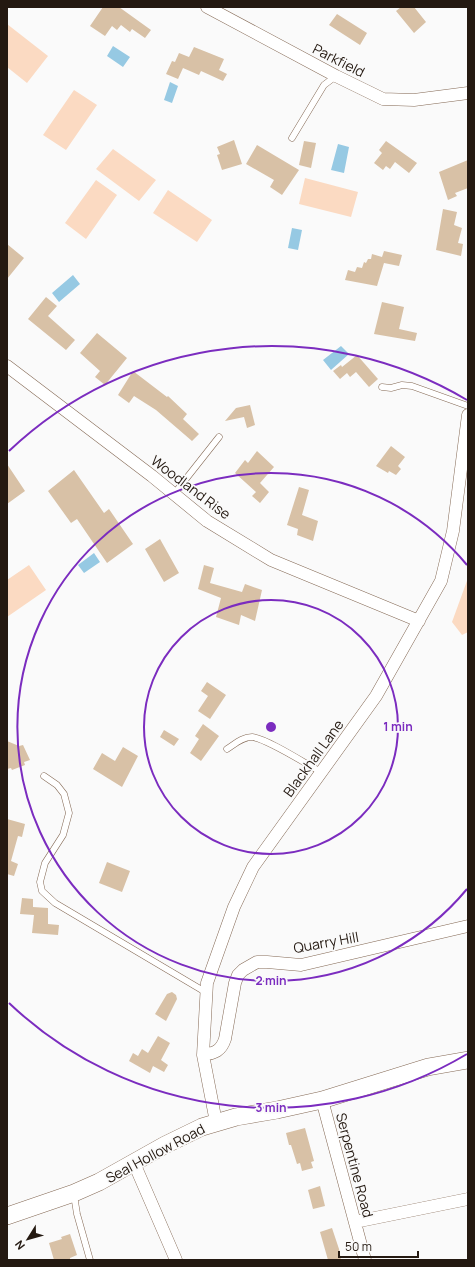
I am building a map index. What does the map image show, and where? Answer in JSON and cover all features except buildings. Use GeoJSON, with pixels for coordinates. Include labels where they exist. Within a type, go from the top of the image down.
{"type":"FeatureCollection","features":[{"type":"Feature","properties":{"kind":"main road","name":"Seal Hollow Road"},"geometry":{"type":"LineString","coordinates":[[7,1216],[74,1193],[100,1182],[190,1132],[216,1122],[322,1100],[428,1067],[468,1060]]}},
{"type":"Feature","properties":{"kind":"street","name":"Parkfield"},"geometry":{"type":"LineString","coordinates":[[207,7],[336,76],[383,99],[414,100],[468,93]]}},
{"type":"Feature","properties":{"kind":"street","name":"Woodland Rise"},"geometry":{"type":"LineString","coordinates":[[7,366],[207,521],[271,560],[419,621]]}},
{"type":"Feature","properties":{"kind":"street","name":"Blackhall Lane"},"geometry":{"type":"LineString","coordinates":[[216,1122],[203,1055],[207,993],[208,983],[234,907],[253,867],[376,696],[441,581],[453,531],[468,415]]}},
{"type":"Feature","properties":{"kind":"street","name":"Quarry Hill"},"geometry":{"type":"LineString","coordinates":[[203,1055],[212,1054],[222,1047],[238,975],[243,970],[257,962],[301,965],[468,926]]}},
{"type":"Feature","properties":{"kind":"street","name":"Serpentine Road"},"geometry":{"type":"LineString","coordinates":[[322,1100],[365,1260]]}},
{"type":"Feature","properties":{"kind":"street"},"geometry":{"type":"LineString","coordinates":[[134,1163],[176,1260]]}},
{"type":"Feature","properties":{"kind":"street"},"geometry":{"type":"LineString","coordinates":[[355,1222],[468,1199]]}},
{"type":"Feature","properties":{"kind":"lane"},"geometry":{"type":"LineString","coordinates":[[292,138],[324,85],[336,76]]}},
{"type":"Feature","properties":{"kind":"lane"},"geometry":{"type":"LineString","coordinates":[[382,387],[391,388],[402,385],[412,386],[468,406]]}},
{"type":"Feature","properties":{"kind":"lane"},"geometry":{"type":"LineString","coordinates":[[174,494],[219,437]]}},
{"type":"Feature","properties":{"kind":"lane"},"geometry":{"type":"LineString","coordinates":[[227,749],[241,739],[252,737],[266,741],[321,772]]}},
{"type":"Feature","properties":{"kind":"lane"},"geometry":{"type":"LineString","coordinates":[[44,776],[57,785],[64,794],[69,814],[63,835],[45,863],[40,882],[42,891],[54,903],[207,993]]}},
{"type":"Feature","properties":{"kind":"lane"},"geometry":{"type":"LineString","coordinates":[[74,1193],[77,1214],[90,1260]]}},
{"type":"Feature","properties":{"kind":"shaded area"},"geometry":{"type":"Polygon","coordinates":[[[7,24],[48,56],[27,83],[7,67],[7,24]]]}},
{"type":"Feature","properties":{"kind":"shaded area"},"geometry":{"type":"Polygon","coordinates":[[[74,90],[97,105],[66,150],[43,135],[74,90]]]}},
{"type":"Feature","properties":{"kind":"shaded area"},"geometry":{"type":"Polygon","coordinates":[[[113,149],[156,180],[139,201],[96,169],[113,149]]]}},
{"type":"Feature","properties":{"kind":"shaded area"},"geometry":{"type":"Polygon","coordinates":[[[305,178],[358,192],[351,217],[299,204],[305,178]]]}},
{"type":"Feature","properties":{"kind":"shaded area"},"geometry":{"type":"Polygon","coordinates":[[[96,180],[117,195],[86,239],[65,223],[96,180]]]}},
{"type":"Feature","properties":{"kind":"shaded area"},"geometry":{"type":"Polygon","coordinates":[[[168,190],[212,220],[197,242],[153,213],[168,190]]]}},
{"type":"Feature","properties":{"kind":"shaded area"},"geometry":{"type":"Polygon","coordinates":[[[29,565],[46,590],[7,617],[7,580],[29,565]]]}},
{"type":"Feature","properties":{"kind":"shaded area"},"geometry":{"type":"Polygon","coordinates":[[[468,578],[468,632],[462,635],[452,622],[468,578]]]}},
{"type":"Feature","properties":{"kind":"water"},"geometry":{"type":"Polygon","coordinates":[[[113,46],[130,57],[123,67],[107,56],[113,46]]]}},
{"type":"Feature","properties":{"kind":"water"},"geometry":{"type":"Polygon","coordinates":[[[170,82],[178,86],[172,103],[164,100],[170,82]]]}},
{"type":"Feature","properties":{"kind":"water"},"geometry":{"type":"Polygon","coordinates":[[[338,144],[349,147],[344,173],[331,170],[338,144]]]}},
{"type":"Feature","properties":{"kind":"water"},"geometry":{"type":"Polygon","coordinates":[[[292,228],[302,230],[298,250],[288,248],[292,228]]]}},
{"type":"Feature","properties":{"kind":"water"},"geometry":{"type":"Polygon","coordinates":[[[73,275],[80,284],[59,302],[52,293],[73,275]]]}},
{"type":"Feature","properties":{"kind":"water"},"geometry":{"type":"Polygon","coordinates":[[[341,346],[349,354],[331,370],[323,360],[341,346]]]}},
{"type":"Feature","properties":{"kind":"water"},"geometry":{"type":"Polygon","coordinates":[[[94,553],[100,562],[84,573],[78,565],[94,553]]]}}]}
